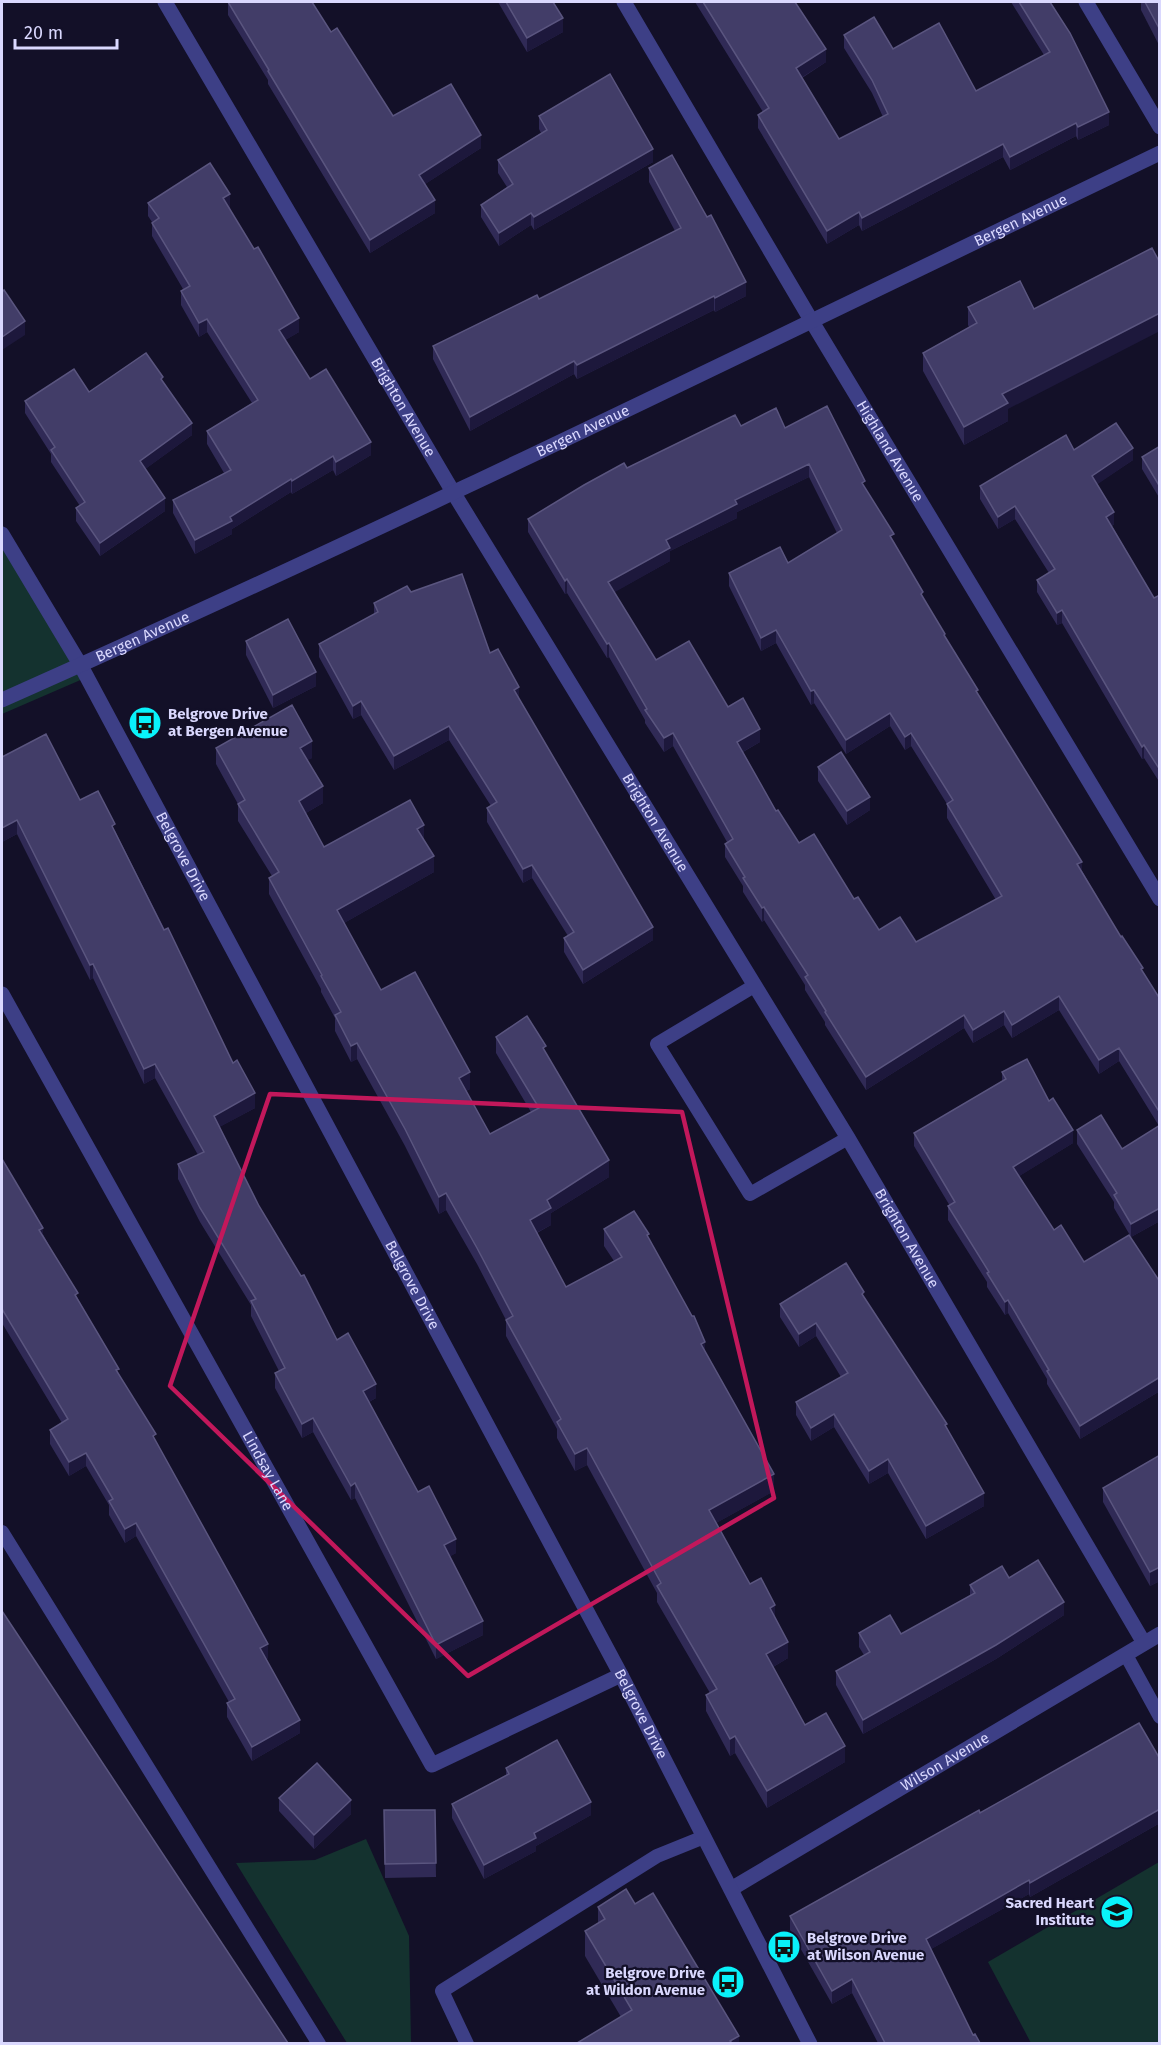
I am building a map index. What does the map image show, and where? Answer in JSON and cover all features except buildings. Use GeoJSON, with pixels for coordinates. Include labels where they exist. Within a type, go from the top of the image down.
{"type":"FeatureCollection","features":[{"type":"Feature","properties":{"kind":"street","name":"Brighton Avenue"},"geometry":{"type":"LineString","coordinates":[[165,2],[453,492],[848,1138],[1144,1643]]}},
{"type":"Feature","properties":{"kind":"street","name":"Highland Avenue"},"geometry":{"type":"LineString","coordinates":[[624,2],[811,320],[1160,898]]}},
{"type":"Feature","properties":{"kind":"street"},"geometry":{"type":"LineString","coordinates":[[1086,2],[1160,127]]}},
{"type":"Feature","properties":{"kind":"street","name":"Bergen Avenue"},"geometry":{"type":"LineString","coordinates":[[2,700],[81,666],[453,492],[1160,153]]}},
{"type":"Feature","properties":{"kind":"street","name":"Belgrove Drive"},"geometry":{"type":"LineString","coordinates":[[2,534],[81,666],[621,1675],[810,2043]]}},
{"type":"Feature","properties":{"kind":"street","name":"Lindsay Lane"},"geometry":{"type":"LineString","coordinates":[[2,994],[432,1765],[621,1675]]}},
{"type":"Feature","properties":{"kind":"street","name":"Wilson Avenue"},"geometry":{"type":"LineString","coordinates":[[730,1889],[1160,1634]]}},
{"type":"Feature","properties":{"kind":"lane"},"geometry":{"type":"LineString","coordinates":[[754,986],[657,1044],[750,1194],[848,1138]]}},
{"type":"Feature","properties":{"kind":"lane"},"geometry":{"type":"LineString","coordinates":[[2,1532],[319,2043]]}},
{"type":"Feature","properties":{"kind":"lane"},"geometry":{"type":"LineString","coordinates":[[1126,1655],[1160,1717]]}},
{"type":"Feature","properties":{"kind":"lane"},"geometry":{"type":"LineString","coordinates":[[467,2043],[442,1991],[657,1856],[704,1837]]}},
{"type":"Feature","properties":{"kind":"highlighted area"},"geometry":{"type":"Polygon","coordinates":[[[270,1094],[682,1112],[774,1498],[468,1676],[170,1386],[270,1094]]]}},
{"type":"Feature","properties":{"kind":"green space"},"geometry":{"type":"Polygon","coordinates":[[[2,524],[92,675],[2,714],[2,524]]]}},
{"type":"Feature","properties":{"kind":"green space"},"geometry":{"type":"Polygon","coordinates":[[[366,1839],[409,1936],[411,2043],[347,2043],[236,1863],[315,1860],[366,1839]]]}},
{"type":"Feature","properties":{"kind":"green space","name":"Sacred Heart Institute"},"geometry":{"type":"Polygon","coordinates":[[[1159,1862],[1159,2043],[1031,2043],[988,1962],[1159,1862]]]}},
{"type":"Feature","properties":{"kind":"place","name":"Belgrove Drive at Bergen Avenue"},"geometry":{"type":"Point","coordinates":[145,723]}},
{"type":"Feature","properties":{"kind":"place","name":"Sacred Heart Institute"},"geometry":{"type":"Point","coordinates":[1117,1912]}},
{"type":"Feature","properties":{"kind":"place","name":"Belgrove Drive at Wilson Avenue"},"geometry":{"type":"Point","coordinates":[784,1947]}},
{"type":"Feature","properties":{"kind":"place","name":"Belgrove Drive at Wildon Avenue"},"geometry":{"type":"Point","coordinates":[728,1982]}}]}
